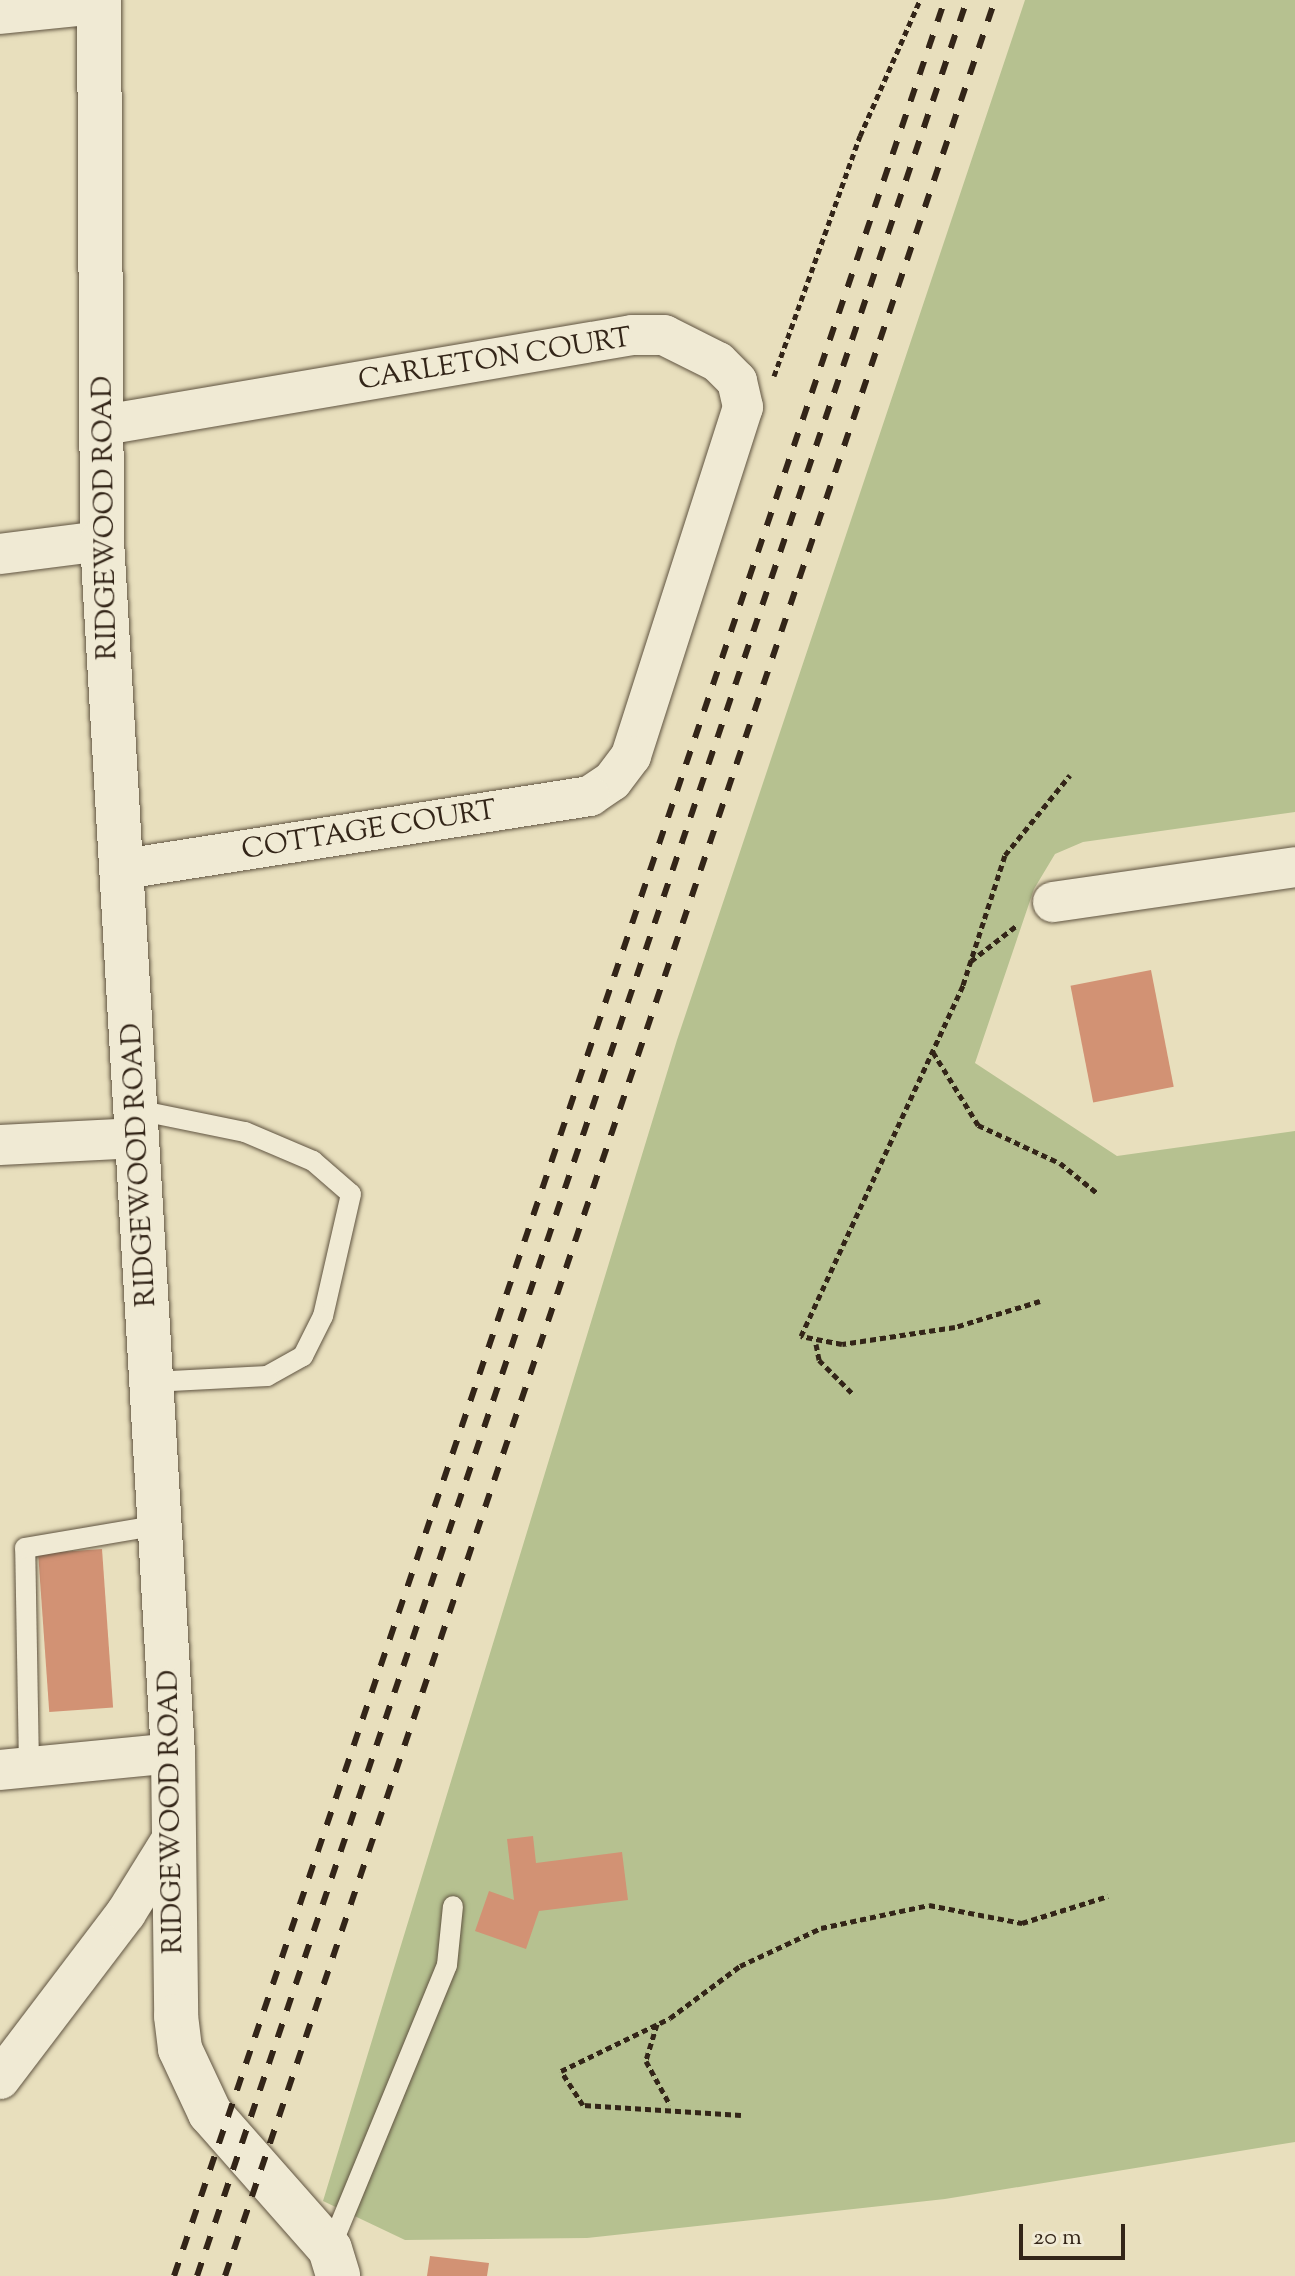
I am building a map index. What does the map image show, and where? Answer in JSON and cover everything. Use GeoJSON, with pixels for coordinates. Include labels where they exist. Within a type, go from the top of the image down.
{"type":"FeatureCollection","features":[{"type":"Feature","properties":{"kind":"street"},"geometry":{"type":"LineString","coordinates":[[0,14],[98,2]]}},
{"type":"Feature","properties":{"kind":"street","name":"RIDGEWOOD ROAD"},"geometry":{"type":"LineString","coordinates":[[98,2],[104,425],[102,541],[173,1753],[176,2016],[191,2080],[210,2113],[334,2262]]}},
{"type":"Feature","properties":{"kind":"street","name":"CARLETON COURT"},"geometry":{"type":"LineString","coordinates":[[104,425],[632,335],[664,335],[718,362],[737,381],[743,407]]}},
{"type":"Feature","properties":{"kind":"street","name":"COTTAGE COURT"},"geometry":{"type":"LineString","coordinates":[[122,869],[590,796],[612,781],[631,756],[743,407]]}},
{"type":"Feature","properties":{"kind":"street"},"geometry":{"type":"LineString","coordinates":[[0,554],[102,541]]}},
{"type":"Feature","properties":{"kind":"street"},"geometry":{"type":"LineString","coordinates":[[1053,902],[1295,867]]}},
{"type":"Feature","properties":{"kind":"street"},"geometry":{"type":"LineString","coordinates":[[0,1145],[138,1124]]}},
{"type":"Feature","properties":{"kind":"street"},"geometry":{"type":"LineString","coordinates":[[15,1769],[173,1753]]}},
{"type":"Feature","properties":{"kind":"street"},"geometry":{"type":"LineString","coordinates":[[0,2079],[126,1913],[175,1834]]}},
{"type":"Feature","properties":{"kind":"lane"},"geometry":{"type":"LineString","coordinates":[[138,1124],[245,1132],[313,1161],[351,1194],[323,1316],[303,1356],[267,1376],[152,1382]]}},
{"type":"Feature","properties":{"kind":"lane"},"geometry":{"type":"LineString","coordinates":[[15,1769],[25,1548],[160,1525]]}},
{"type":"Feature","properties":{"kind":"lane"},"geometry":{"type":"LineString","coordinates":[[334,2262],[447,1965],[453,1906]]}},
{"type":"Feature","properties":{"kind":"path"},"geometry":{"type":"LineString","coordinates":[[743,407],[773,380],[860,136],[920,0]]}},
{"type":"Feature","properties":{"kind":"path"},"geometry":{"type":"LineString","coordinates":[[1040,1301],[955,1327],[816,1344],[801,1336],[809,1312],[933,1051],[970,962],[1005,855],[1070,775]]}},
{"type":"Feature","properties":{"kind":"path"},"geometry":{"type":"LineString","coordinates":[[970,962],[1016,926]]}},
{"type":"Feature","properties":{"kind":"path"},"geometry":{"type":"LineString","coordinates":[[933,1051],[962,1110],[978,1125],[1060,1163],[1097,1193]]}},
{"type":"Feature","properties":{"kind":"path"},"geometry":{"type":"LineString","coordinates":[[816,1344],[819,1360],[853,1394]]}},
{"type":"Feature","properties":{"kind":"path"},"geometry":{"type":"LineString","coordinates":[[741,2115],[670,2106],[583,2105],[561,2071],[657,2024],[740,1966],[821,1928],[929,1905],[1022,1923],[1108,1896]]}},
{"type":"Feature","properties":{"kind":"path"},"geometry":{"type":"LineString","coordinates":[[657,2024],[646,2061],[670,2106]]}},
{"type":"Feature","properties":{"kind":"green space"},"geometry":{"type":"Polygon","coordinates":[[[1025,0],[1295,0],[1295,812],[1083,842],[1055,854],[1034,889],[975,1063],[1117,1156],[1295,1131],[1295,2142],[945,2199],[587,2238],[405,2240],[323,2201],[677,1040],[1025,0]]]}},
{"type":"Feature","properties":{"kind":"building"},"geometry":{"type":"Polygon","coordinates":[[[1151,970],[1174,1087],[1093,1102],[1071,986],[1151,970]]]}},
{"type":"Feature","properties":{"kind":"building"},"geometry":{"type":"Polygon","coordinates":[[[102,1549],[113,1708],[49,1712],[38,1553],[102,1549]]]}},
{"type":"Feature","properties":{"kind":"building"},"geometry":{"type":"Polygon","coordinates":[[[533,1836],[536,1863],[622,1852],[628,1900],[539,1911],[526,1949],[475,1931],[489,1891],[514,1900],[507,1839],[533,1836]]]}},
{"type":"Feature","properties":{"kind":"building"},"geometry":{"type":"Polygon","coordinates":[[[430,2256],[489,2263],[487,2276],[427,2276],[430,2256]]]}},
{"type":"Feature","properties":{"kind":"railway"},"geometry":{"type":"LineString","coordinates":[[174,2276],[945,0]]}},
{"type":"Feature","properties":{"kind":"railway"},"geometry":{"type":"LineString","coordinates":[[197,2276],[967,0]]}},
{"type":"Feature","properties":{"kind":"railway"},"geometry":{"type":"LineString","coordinates":[[225,2276],[995,0]]}}]}
